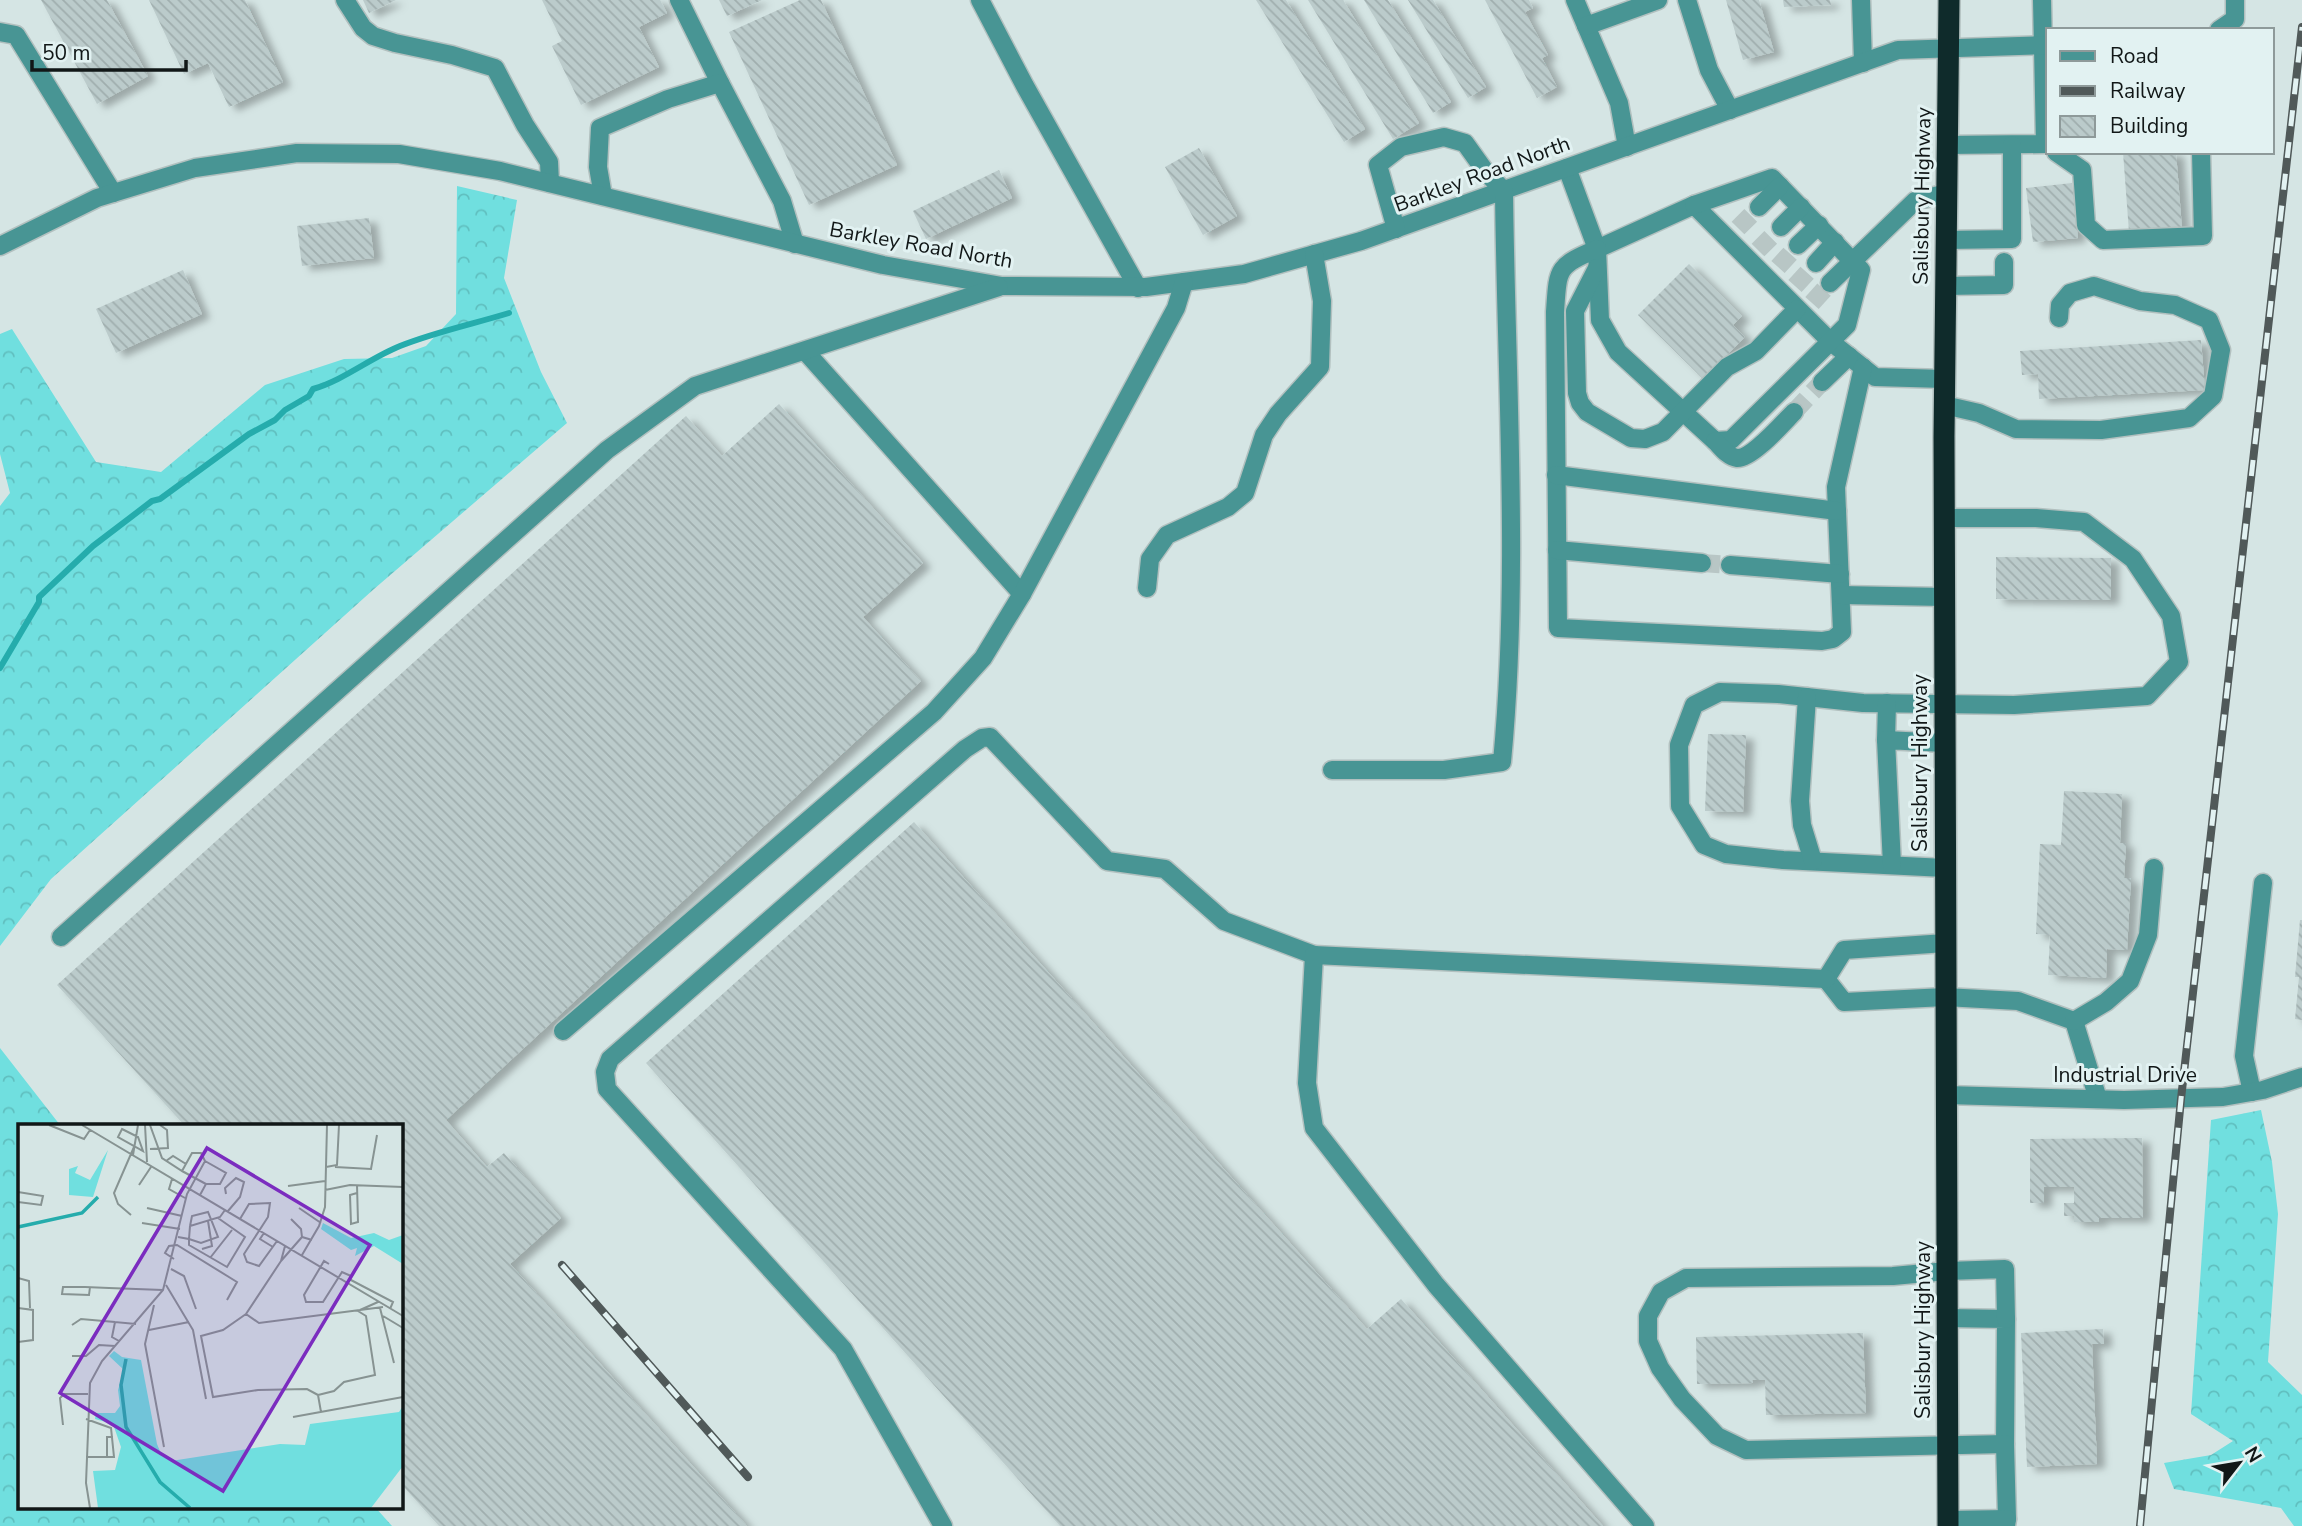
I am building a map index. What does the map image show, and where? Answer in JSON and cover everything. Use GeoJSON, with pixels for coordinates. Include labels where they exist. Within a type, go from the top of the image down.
{"type":"FeatureCollection","features":[{"type":"Feature","properties":{"kind":"highway","name":"Salisbury Highway"},"geometry":{"type":"LineString","coordinates":[[1948,1523],[1944,379],[1949,0]]}},
{"type":"Feature","properties":{"kind":"street"},"geometry":{"type":"LineString","coordinates":[[345,0],[363,28],[373,36],[495,68],[549,162],[550,183]]}},
{"type":"Feature","properties":{"kind":"street"},"geometry":{"type":"LineString","coordinates":[[679,0],[782,201],[795,244]]}},
{"type":"Feature","properties":{"kind":"street"},"geometry":{"type":"LineString","coordinates":[[980,0],[1138,288]]}},
{"type":"Feature","properties":{"kind":"street"},"geometry":{"type":"LineString","coordinates":[[1575,0],[1619,103],[1627,147]]}},
{"type":"Feature","properties":{"kind":"street"},"geometry":{"type":"LineString","coordinates":[[1586,26],[1658,0]]}},
{"type":"Feature","properties":{"kind":"street"},"geometry":{"type":"LineString","coordinates":[[1687,0],[1709,70],[1730,110]]}},
{"type":"Feature","properties":{"kind":"street"},"geometry":{"type":"LineString","coordinates":[[1861,0],[1863,63]]}},
{"type":"Feature","properties":{"kind":"street"},"geometry":{"type":"LineString","coordinates":[[2042,0],[2046,66]]}},
{"type":"Feature","properties":{"kind":"street"},"geometry":{"type":"LineString","coordinates":[[2222,28],[2235,19],[2235,0]]}},
{"type":"Feature","properties":{"kind":"street"},"geometry":{"type":"LineString","coordinates":[[0,32],[16,35],[113,193]]}},
{"type":"Feature","properties":{"kind":"street","name":"Barkley Road North"},"geometry":{"type":"LineString","coordinates":[[0,246],[97,198],[195,168],[297,153],[399,154],[500,171],[883,265],[1002,286],[1138,288],[1244,274],[1396,229],[1898,50],[2045,45]]}},
{"type":"Feature","properties":{"kind":"street"},"geometry":{"type":"LineString","coordinates":[[603,196],[598,167],[600,128],[668,99],[720,83]]}},
{"type":"Feature","properties":{"kind":"street"},"geometry":{"type":"LineString","coordinates":[[1332,770],[1444,770],[1502,762],[1506,719],[1510,567],[1504,191],[1485,171],[1465,143],[1444,137],[1401,148],[1378,165],[1396,229]]}},
{"type":"Feature","properties":{"kind":"street"},"geometry":{"type":"LineString","coordinates":[[1947,145],[2046,148]]}},
{"type":"Feature","properties":{"kind":"street"},"geometry":{"type":"LineString","coordinates":[[1946,240],[2012,239],[2012,145]]}},
{"type":"Feature","properties":{"kind":"street"},"geometry":{"type":"LineString","coordinates":[[2059,154],[2082,170],[2086,225],[2103,240],[2203,236],[2201,154]]}},
{"type":"Feature","properties":{"kind":"street"},"geometry":{"type":"LineString","coordinates":[[1567,168],[1597,249],[1600,320],[1618,352],[1727,454],[1738,458],[1749,455],[1794,412]]}},
{"type":"Feature","properties":{"kind":"street"},"geometry":{"type":"LineString","coordinates":[[1715,441],[1731,440],[1847,325],[1861,270],[1772,178],[1694,205],[1568,262],[1558,278],[1555,312],[1558,628],[1822,641],[1833,639],[1842,632],[1836,487],[1856,362]]}},
{"type":"Feature","properties":{"kind":"street"},"geometry":{"type":"LineString","coordinates":[[1759,207],[1780,186]]}},
{"type":"Feature","properties":{"kind":"street"},"geometry":{"type":"LineString","coordinates":[[1830,284],[1915,201],[1947,193]]}},
{"type":"Feature","properties":{"kind":"street"},"geometry":{"type":"LineString","coordinates":[[1694,205],[1732,233],[1772,272],[1831,342],[1875,377],[1944,379]]}},
{"type":"Feature","properties":{"kind":"street"},"geometry":{"type":"LineString","coordinates":[[1781,227],[1801,207]]}},
{"type":"Feature","properties":{"kind":"street"},"geometry":{"type":"LineString","coordinates":[[1798,245],[1819,225]]}},
{"type":"Feature","properties":{"kind":"street"},"geometry":{"type":"LineString","coordinates":[[1816,263],[1836,242]]}},
{"type":"Feature","properties":{"kind":"street"},"geometry":{"type":"LineString","coordinates":[[1147,588],[1150,559],[1167,535],[1228,507],[1245,493],[1264,435],[1278,414],[1320,367],[1322,302],[1314,254]]}},
{"type":"Feature","properties":{"kind":"street"},"geometry":{"type":"LineString","coordinates":[[1945,286],[2004,285],[2004,262]]}},
{"type":"Feature","properties":{"kind":"street"},"geometry":{"type":"LineString","coordinates":[[1597,268],[1575,311],[1577,393],[1587,412],[1631,438],[1644,439],[1663,432],[1727,367],[1756,351],[1798,301]]}},
{"type":"Feature","properties":{"kind":"street"},"geometry":{"type":"LineString","coordinates":[[563,1031],[934,712],[983,658],[1022,594],[1176,308],[1184,282]]}},
{"type":"Feature","properties":{"kind":"street"},"geometry":{"type":"LineString","coordinates":[[61,937],[607,450],[695,386],[1002,286]]}},
{"type":"Feature","properties":{"kind":"street"},"geometry":{"type":"LineString","coordinates":[[1944,405],[1979,412],[2017,429],[2101,430],[2189,418],[2213,396],[2221,350],[2209,320],[2175,305],[2140,301],[2094,286],[2070,293],[2060,305],[2059,318]]}},
{"type":"Feature","properties":{"kind":"street"},"geometry":{"type":"LineString","coordinates":[[804,351],[1022,594]]}},
{"type":"Feature","properties":{"kind":"street"},"geometry":{"type":"LineString","coordinates":[[1822,382],[1856,362]]}},
{"type":"Feature","properties":{"kind":"street"},"geometry":{"type":"LineString","coordinates":[[1556,475],[1837,510]]}},
{"type":"Feature","properties":{"kind":"street"},"geometry":{"type":"LineString","coordinates":[[1944,518],[2036,518],[2084,522],[2133,559],[2171,617],[2179,662],[2147,696],[2014,705],[1863,703],[1720,692],[1694,705],[1679,745],[1680,806],[1704,845],[1727,854],[1945,868]]}},
{"type":"Feature","properties":{"kind":"street"},"geometry":{"type":"LineString","coordinates":[[1557,550],[1702,563]]}},
{"type":"Feature","properties":{"kind":"street"},"geometry":{"type":"LineString","coordinates":[[1730,565],[1840,574]]}},
{"type":"Feature","properties":{"kind":"street"},"geometry":{"type":"LineString","coordinates":[[1841,595],[1944,597]]}},
{"type":"Feature","properties":{"kind":"street"},"geometry":{"type":"LineString","coordinates":[[1807,697],[1800,801],[1802,825],[1813,860]]}},
{"type":"Feature","properties":{"kind":"street"},"geometry":{"type":"LineString","coordinates":[[1887,703],[1886,740],[1892,865]]}},
{"type":"Feature","properties":{"kind":"street"},"geometry":{"type":"LineString","coordinates":[[943,1526],[843,1349],[607,1089],[605,1072],[610,1059],[965,749],[982,738],[990,737],[1107,862],[1165,869],[1224,921],[1314,955],[1826,979],[1844,1002],[1945,997],[2018,1001],[2074,1021]]}},
{"type":"Feature","properties":{"kind":"street"},"geometry":{"type":"LineString","coordinates":[[1886,740],[1944,743]]}},
{"type":"Feature","properties":{"kind":"street"},"geometry":{"type":"LineString","coordinates":[[2074,1021],[2106,1002],[2130,981],[2148,935],[2154,869]]}},
{"type":"Feature","properties":{"kind":"street"},"geometry":{"type":"LineString","coordinates":[[2252,1092],[2244,1056],[2263,883]]}},
{"type":"Feature","properties":{"kind":"street"},"geometry":{"type":"LineString","coordinates":[[1826,979],[1844,950],[1945,943]]}},
{"type":"Feature","properties":{"kind":"street"},"geometry":{"type":"LineString","coordinates":[[1314,955],[1307,1083],[1314,1128],[1436,1285],[1645,1526]]}},
{"type":"Feature","properties":{"kind":"street"},"geometry":{"type":"LineString","coordinates":[[2074,1021],[2098,1099]]}},
{"type":"Feature","properties":{"kind":"street","name":"Industrial Drive"},"geometry":{"type":"LineString","coordinates":[[1946,1095],[2098,1099],[2223,1097],[2252,1092],[2302,1077]]}},
{"type":"Feature","properties":{"kind":"street"},"geometry":{"type":"LineString","coordinates":[[1948,1523],[2006,1522],[2005,1269],[1893,1276],[1686,1278],[1661,1292],[1648,1316],[1648,1342],[1660,1368],[1682,1399],[1717,1436],[1746,1450],[2005,1444]]}},
{"type":"Feature","properties":{"kind":"street"},"geometry":{"type":"LineString","coordinates":[[1947,1318],[2006,1319]]}},
{"type":"Feature","properties":{"kind":"green space"},"geometry":{"type":"Polygon","coordinates":[[[457,186],[517,200],[504,278],[541,372],[567,423],[374,589],[51,879],[0,946],[0,506],[10,493],[0,454],[0,334],[12,329],[96,462],[161,472],[265,385],[344,359],[392,358],[426,346],[456,314],[457,186]]]}},
{"type":"Feature","properties":{"kind":"green space"},"geometry":{"type":"Polygon","coordinates":[[[0,1048],[59,1124],[18,1124],[18,1508],[376,1508],[392,1526],[0,1526],[0,1048]]]}},
{"type":"Feature","properties":{"kind":"green space"},"geometry":{"type":"Polygon","coordinates":[[[2261,1110],[2272,1162],[2278,1214],[2268,1362],[2302,1395],[2302,1526],[2294,1526],[2281,1508],[2174,1489],[2164,1463],[2211,1455],[2233,1441],[2191,1414],[2211,1120],[2261,1110]]]}},
{"type":"Feature","properties":{"kind":"building"},"geometry":{"type":"Polygon","coordinates":[[[41,0],[107,0],[148,76],[97,104],[41,0]]]}},
{"type":"Feature","properties":{"kind":"building"},"geometry":{"type":"Polygon","coordinates":[[[149,0],[245,0],[283,82],[229,107],[208,63],[184,74],[149,0]]]}},
{"type":"Feature","properties":{"kind":"building"},"geometry":{"type":"Polygon","coordinates":[[[363,0],[396,0],[369,13],[363,0]]]}},
{"type":"Feature","properties":{"kind":"building"},"geometry":{"type":"Polygon","coordinates":[[[542,0],[660,0],[667,13],[639,27],[659,67],[581,105],[552,46],[562,41],[542,0]]]}},
{"type":"Feature","properties":{"kind":"building"},"geometry":{"type":"Polygon","coordinates":[[[719,0],[762,0],[727,16],[719,0]]]}},
{"type":"Feature","properties":{"kind":"building"},"geometry":{"type":"Polygon","coordinates":[[[800,0],[821,0],[897,165],[809,205],[729,32],[800,0]]]}},
{"type":"Feature","properties":{"kind":"building"},"geometry":{"type":"Polygon","coordinates":[[[1256,0],[1286,0],[1365,129],[1344,142],[1256,0]]]}},
{"type":"Feature","properties":{"kind":"building"},"geometry":{"type":"Polygon","coordinates":[[[1308,0],[1343,0],[1419,123],[1393,139],[1308,0]]]}},
{"type":"Feature","properties":{"kind":"building"},"geometry":{"type":"Polygon","coordinates":[[[1364,0],[1388,0],[1451,102],[1433,113],[1364,0]]]}},
{"type":"Feature","properties":{"kind":"building"},"geometry":{"type":"Polygon","coordinates":[[[1408,0],[1433,0],[1486,87],[1468,98],[1408,0]]]}},
{"type":"Feature","properties":{"kind":"building"},"geometry":{"type":"Polygon","coordinates":[[[1485,0],[1529,0],[1533,8],[1525,12],[1548,55],[1542,58],[1557,87],[1537,98],[1485,0]]]}},
{"type":"Feature","properties":{"kind":"building"},"geometry":{"type":"Polygon","coordinates":[[[1726,0],[1759,0],[1774,52],[1743,60],[1726,0]]]}},
{"type":"Feature","properties":{"kind":"building"},"geometry":{"type":"Polygon","coordinates":[[[1783,0],[1830,0],[1831,5],[1784,7],[1783,0]]]}},
{"type":"Feature","properties":{"kind":"building"},"geometry":{"type":"Polygon","coordinates":[[[1199,148],[1237,216],[1203,235],[1165,167],[1199,148]]]}},
{"type":"Feature","properties":{"kind":"building"},"geometry":{"type":"Polygon","coordinates":[[[2123,154],[2176,154],[2182,229],[2129,232],[2123,154]]]}},
{"type":"Feature","properties":{"kind":"building"},"geometry":{"type":"Polygon","coordinates":[[[999,170],[1012,198],[926,239],[913,211],[999,170]]]}},
{"type":"Feature","properties":{"kind":"building"},"geometry":{"type":"Polygon","coordinates":[[[2072,183],[2078,238],[2033,242],[2026,188],[2072,183]]]}},
{"type":"Feature","properties":{"kind":"building"},"geometry":{"type":"Polygon","coordinates":[[[369,218],[374,258],[302,266],[297,226],[369,218]]]}},
{"type":"Feature","properties":{"kind":"building"},"geometry":{"type":"Polygon","coordinates":[[[1689,264],[1742,316],[1733,325],[1745,337],[1703,379],[1638,315],[1689,264]]]}},
{"type":"Feature","properties":{"kind":"building"},"geometry":{"type":"Polygon","coordinates":[[[183,270],[202,314],[116,353],[96,309],[183,270]]]}},
{"type":"Feature","properties":{"kind":"building"},"geometry":{"type":"Polygon","coordinates":[[[2201,340],[2205,390],[2039,399],[2038,374],[2022,375],[2020,351],[2201,340]]]}},
{"type":"Feature","properties":{"kind":"building"},"geometry":{"type":"Polygon","coordinates":[[[779,404],[923,563],[863,617],[921,681],[446,1120],[487,1167],[504,1153],[561,1218],[510,1264],[747,1526],[439,1526],[402,1485],[402,1124],[183,1124],[57,985],[686,416],[722,456],[779,404]]]}},
{"type":"Feature","properties":{"kind":"building"},"geometry":{"type":"Polygon","coordinates":[[[1996,557],[2111,558],[2111,600],[1996,599],[1996,557]]]}},
{"type":"Feature","properties":{"kind":"building"},"geometry":{"type":"Polygon","coordinates":[[[1708,734],[1746,735],[1743,812],[1705,811],[1708,734]]]}},
{"type":"Feature","properties":{"kind":"building"},"geometry":{"type":"Polygon","coordinates":[[[2064,791],[2122,794],[2120,843],[2126,843],[2124,878],[2131,878],[2127,950],[2107,949],[2106,978],[2048,975],[2050,935],[2036,934],[2040,844],[2061,845],[2064,791]]]}},
{"type":"Feature","properties":{"kind":"building"},"geometry":{"type":"Polygon","coordinates":[[[914,822],[1367,1329],[1401,1299],[1603,1526],[1060,1526],[646,1063],[914,822]]]}},
{"type":"Feature","properties":{"kind":"building"},"geometry":{"type":"Polygon","coordinates":[[[2300,920],[2302,1020],[2295,1019],[2299,977],[2295,977],[2300,920]]]}},
{"type":"Feature","properties":{"kind":"building"},"geometry":{"type":"Polygon","coordinates":[[[2142,1138],[2143,1218],[2099,1218],[2099,1222],[2074,1222],[2074,1216],[2064,1216],[2064,1203],[2074,1203],[2074,1187],[2044,1187],[2044,1203],[2030,1203],[2030,1139],[2142,1138]]]}},
{"type":"Feature","properties":{"kind":"building"},"geometry":{"type":"Polygon","coordinates":[[[2103,1329],[2104,1344],[2092,1344],[2097,1464],[2027,1467],[2021,1333],[2103,1329]]]}},
{"type":"Feature","properties":{"kind":"building"},"geometry":{"type":"Polygon","coordinates":[[[1863,1333],[1866,1413],[1766,1415],[1765,1380],[1752,1380],[1753,1383],[1697,1384],[1696,1337],[1863,1333]]]}},
{"type":"Feature","properties":{"kind":"waterway"},"geometry":{"type":"LineString","coordinates":[[0,668],[39,602],[39,597],[93,546],[152,501],[160,499],[249,434],[275,420],[285,410],[309,396],[313,389],[400,346],[509,313]]}},
{"type":"Feature","properties":{"kind":"tunnel"},"geometry":{"type":"LineString","coordinates":[[1738,228],[1759,207]]}},
{"type":"Feature","properties":{"kind":"tunnel"},"geometry":{"type":"LineString","coordinates":[[1758,250],[1781,227]]}},
{"type":"Feature","properties":{"kind":"tunnel"},"geometry":{"type":"LineString","coordinates":[[1778,267],[1798,245]]}},
{"type":"Feature","properties":{"kind":"tunnel"},"geometry":{"type":"LineString","coordinates":[[1795,286],[1816,263]]}},
{"type":"Feature","properties":{"kind":"tunnel"},"geometry":{"type":"LineString","coordinates":[[1812,303],[1830,283]]}},
{"type":"Feature","properties":{"kind":"tunnel"},"geometry":{"type":"LineString","coordinates":[[1794,412],[1822,382]]}},
{"type":"Feature","properties":{"kind":"tunnel"},"geometry":{"type":"LineString","coordinates":[[1702,563],[1730,565]]}},
{"type":"Feature","properties":{"kind":"railway"},"geometry":{"type":"LineString","coordinates":[[2140,1526],[2181,1099],[2302,27]]}},
{"type":"Feature","properties":{"kind":"railway"},"geometry":{"type":"LineString","coordinates":[[562,1265],[748,1477]]}}]}
